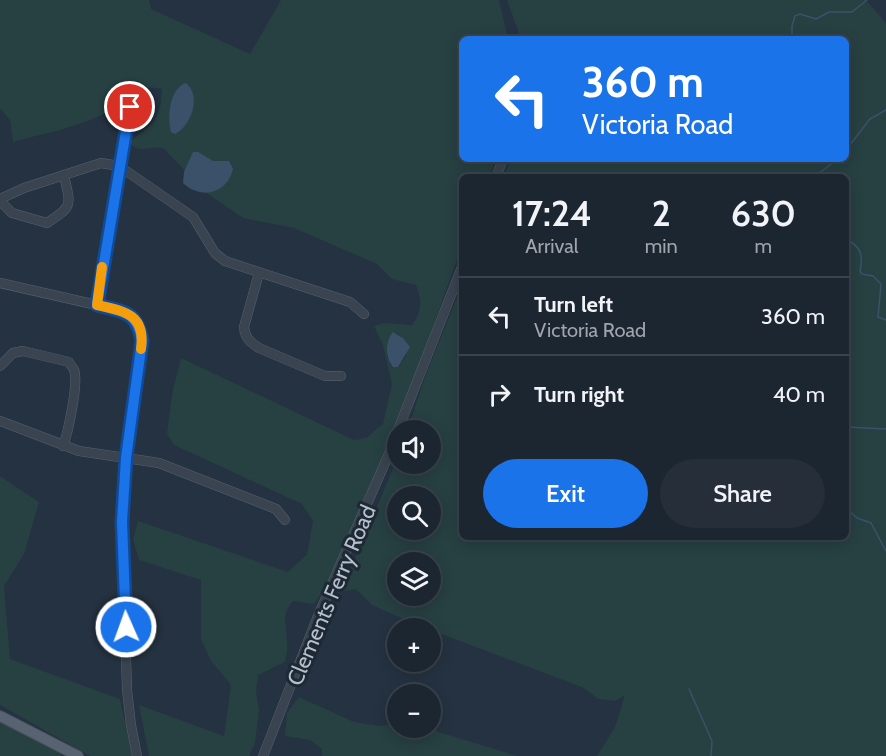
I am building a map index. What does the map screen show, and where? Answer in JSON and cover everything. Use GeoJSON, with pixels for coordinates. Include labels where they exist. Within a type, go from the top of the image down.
{"type":"FeatureCollection","features":[{"type":"Feature","properties":{"kind":"main road"},"geometry":{"type":"LineString","coordinates":[[0,716],[78,756]]}},
{"type":"Feature","properties":{"kind":"street"},"geometry":{"type":"LineString","coordinates":[[97,305],[130,107]]}},
{"type":"Feature","properties":{"kind":"street"},"geometry":{"type":"LineString","coordinates":[[64,176],[70,200],[66,211],[47,223],[12,213],[0,200],[24,188],[101,163],[119,166],[193,217],[215,253],[225,261],[350,302],[364,314]]}},
{"type":"Feature","properties":{"kind":"street"},"geometry":{"type":"LineString","coordinates":[[260,273],[244,327],[245,335],[250,342],[325,376],[341,376]]}},
{"type":"Feature","properties":{"kind":"street","name":"Clements Ferry Road"},"geometry":{"type":"LineString","coordinates":[[403,420],[459,275]]}},
{"type":"Feature","properties":{"kind":"street"},"geometry":{"type":"LineString","coordinates":[[0,283],[123,311],[133,316],[140,327],[142,341],[126,458],[122,522],[127,690],[137,756]]}},
{"type":"Feature","properties":{"kind":"street"},"geometry":{"type":"LineString","coordinates":[[0,366],[13,353],[23,351],[69,362],[75,371],[76,380],[68,432],[63,446]]}},
{"type":"Feature","properties":{"kind":"street"},"geometry":{"type":"LineString","coordinates":[[0,422],[79,451],[159,463],[276,509],[285,520]]}},
{"type":"Feature","properties":{"kind":"street","name":"Clements Ferry Road"},"geometry":{"type":"LineString","coordinates":[[263,756],[318,616],[387,457]]}},
{"type":"Feature","properties":{"kind":"green space"},"geometry":{"type":"Polygon","coordinates":[[[0,0],[149,0],[151,9],[250,54],[281,0],[499,0],[507,36],[459,36],[459,162],[495,162],[490,174],[459,174],[459,254],[411,388],[397,420],[387,420],[387,445],[328,584],[314,604],[293,601],[289,606],[285,616],[287,647],[285,662],[258,675],[256,691],[259,711],[255,743],[249,756],[149,756],[139,705],[224,736],[231,685],[211,661],[201,639],[201,580],[139,560],[133,539],[138,521],[288,572],[307,554],[313,521],[302,504],[174,445],[167,434],[172,394],[181,358],[354,440],[366,438],[383,424],[392,384],[383,345],[374,326],[384,323],[412,325],[418,316],[420,306],[416,285],[392,279],[377,264],[294,228],[243,218],[208,194],[163,148],[140,149],[133,146],[129,142],[150,126],[154,120],[160,108],[162,89],[138,89],[126,95],[112,109],[99,117],[13,142],[10,120],[0,108],[0,0]],[[396,333],[387,354],[393,367],[398,367],[406,356],[403,338],[396,333]]]}},
{"type":"Feature","properties":{"kind":"green space"},"geometry":{"type":"Polygon","coordinates":[[[507,0],[866,0],[886,23],[886,756],[597,756],[615,727],[625,695],[615,701],[598,699],[584,688],[441,634],[441,618],[401,618],[372,605],[356,589],[344,591],[343,587],[391,474],[441,474],[441,420],[410,420],[459,292],[459,540],[849,540],[849,174],[505,174],[509,162],[849,162],[849,36],[520,36],[507,0]]]}},
{"type":"Feature","properties":{"kind":"green space"},"geometry":{"type":"Polygon","coordinates":[[[0,476],[39,502],[24,554],[4,586],[10,659],[120,699],[132,756],[90,756],[0,705],[0,476]]]}},
{"type":"Feature","properties":{"kind":"green space"},"geometry":{"type":"Polygon","coordinates":[[[299,697],[354,722],[379,726],[387,725],[387,738],[441,738],[441,733],[517,756],[322,756],[322,749],[310,740],[285,736],[287,713],[299,697]]]}},
{"type":"Feature","properties":{"kind":"green space"},"geometry":{"type":"Polygon","coordinates":[[[0,719],[59,753],[62,756],[0,756],[0,719]]]}},
{"type":"Feature","properties":{"kind":"water"},"geometry":{"type":"Polygon","coordinates":[[[186,83],[191,89],[194,103],[190,118],[175,134],[171,132],[170,126],[171,104],[176,91],[186,83]]]}},
{"type":"Feature","properties":{"kind":"water"},"geometry":{"type":"Polygon","coordinates":[[[193,152],[198,152],[213,161],[229,161],[233,169],[225,184],[213,192],[205,193],[198,192],[183,183],[184,172],[193,152]]]}},
{"type":"Feature","properties":{"kind":"water"},"geometry":{"type":"Polygon","coordinates":[[[393,332],[403,338],[410,347],[398,367],[393,367],[387,354],[388,340],[393,332]]]}},
{"type":"Feature","properties":{"kind":"waterway"},"geometry":{"type":"LineString","coordinates":[[792,36],[795,16],[800,14],[816,19],[829,12],[852,12],[867,0]]}},
{"type":"Feature","properties":{"kind":"waterway"},"geometry":{"type":"LineString","coordinates":[[849,146],[870,119],[886,110]]}},
{"type":"Feature","properties":{"kind":"waterway"},"geometry":{"type":"LineString","coordinates":[[818,174],[834,162]]}},
{"type":"Feature","properties":{"kind":"waterway"},"geometry":{"type":"LineString","coordinates":[[849,241],[860,252],[862,274],[873,276],[881,284],[878,317],[886,320]]}},
{"type":"Feature","properties":{"kind":"waterway"},"geometry":{"type":"LineString","coordinates":[[849,427],[886,429]]}},
{"type":"Feature","properties":{"kind":"waterway"},"geometry":{"type":"LineString","coordinates":[[849,511],[857,518],[871,523],[886,551]]}},
{"type":"Feature","properties":{"kind":"waterway"},"geometry":{"type":"LineString","coordinates":[[689,689],[712,741],[711,756]]}},
{"type":"Feature","properties":{"kind":"slow traffic"},"geometry":{"type":"LineString","coordinates":[[102,267],[97,305],[123,311],[133,316],[140,327],[141,349]]}},
{"type":"Feature","properties":{"kind":"route"},"geometry":{"type":"LineString","coordinates":[[126,627],[122,522],[126,458],[142,341],[140,327],[133,316],[123,311],[97,305],[130,107]]}}]}
